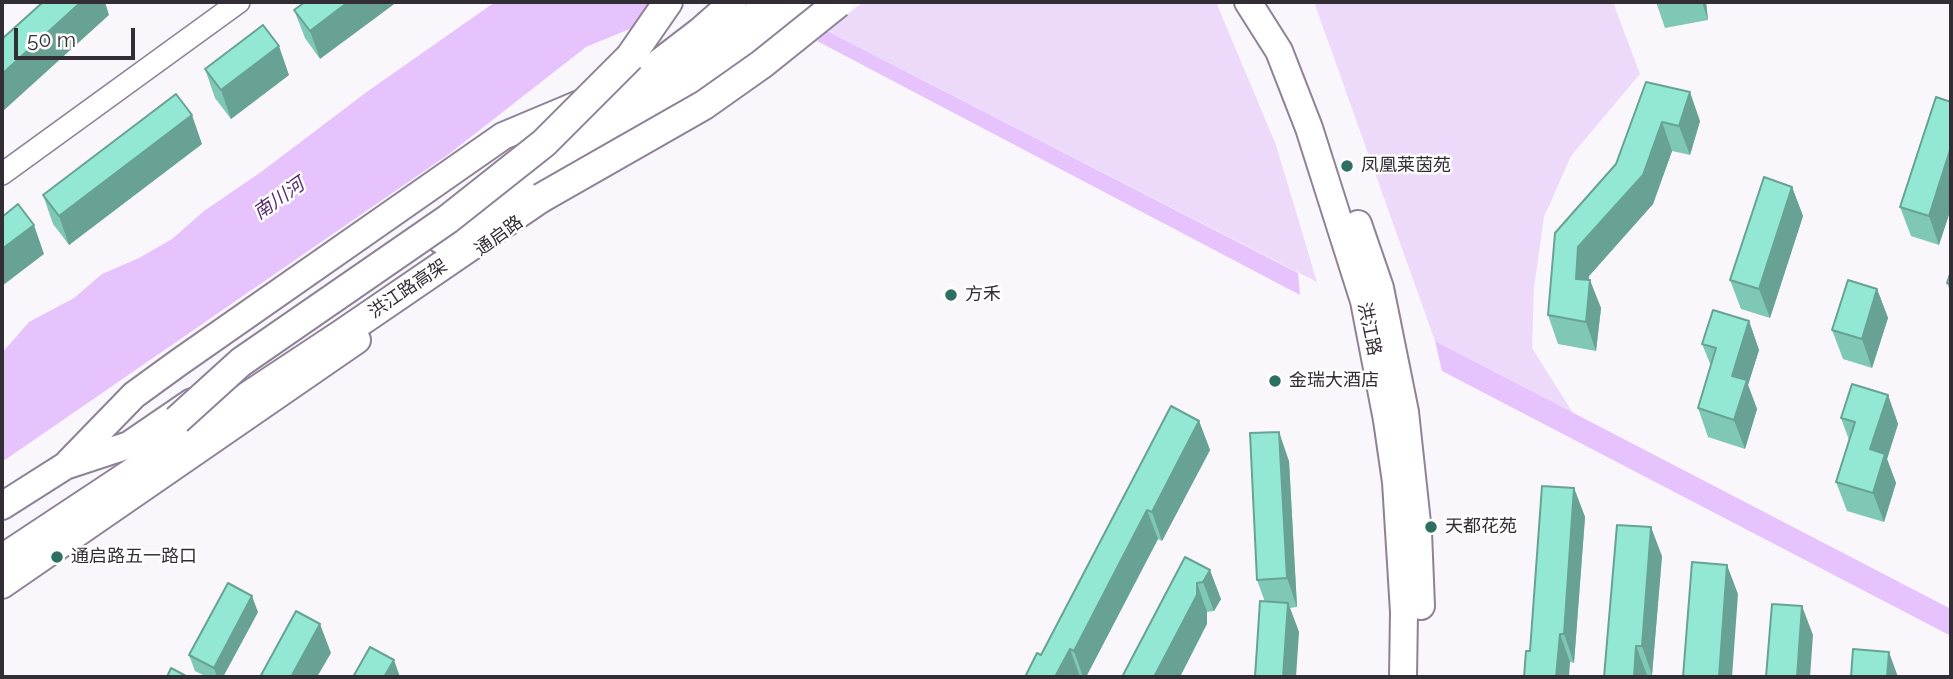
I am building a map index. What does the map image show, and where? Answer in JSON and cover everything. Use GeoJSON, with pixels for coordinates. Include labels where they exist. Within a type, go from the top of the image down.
{"type":"FeatureCollection","features":[{"type":"Feature","properties":{"kind":"highway"},"geometry":{"type":"LineString","coordinates":[[177,420],[241,362],[448,219],[544,143],[630,57],[668,2]]}},
{"type":"Feature","properties":{"kind":"highway","name":"洪江路高架"},"geometry":{"type":"LineString","coordinates":[[2,539],[690,70],[771,2]]}},
{"type":"Feature","properties":{"kind":"highway","name":"洪江路高架"},"geometry":{"type":"LineString","coordinates":[[2,559],[342,334],[541,198],[744,52],[802,2]]}},
{"type":"Feature","properties":{"kind":"highway"},"geometry":{"type":"LineString","coordinates":[[541,198],[704,105],[762,64],[840,2]]}},
{"type":"Feature","properties":{"kind":"main road"},"geometry":{"type":"LineString","coordinates":[[65,466],[129,445],[390,267],[660,62],[733,2]]}},
{"type":"Feature","properties":{"kind":"main road","name":"通启路"},"geometry":{"type":"LineString","coordinates":[[2,585],[352,344],[538,208],[722,81],[820,2]]}},
{"type":"Feature","properties":{"kind":"main road","name":"洪江路"},"geometry":{"type":"LineString","coordinates":[[1248,2],[1279,51],[1309,128],[1364,301],[1387,419],[1396,482],[1404,611],[1403,677]]}},
{"type":"Feature","properties":{"kind":"main road","name":"洪江路"},"geometry":{"type":"LineString","coordinates":[[1270,2],[1301,56],[1380,288],[1405,412],[1413,479],[1423,655],[1421,677]]}},
{"type":"Feature","properties":{"kind":"main road"},"geometry":{"type":"LineString","coordinates":[[2,506],[65,466],[134,395],[503,136],[616,89],[660,62]]}},
{"type":"Feature","properties":{"kind":"street"},"geometry":{"type":"LineString","coordinates":[[2,174],[239,2]]}},
{"type":"Feature","properties":{"kind":"shaded area"},"geometry":{"type":"Polygon","coordinates":[[[863,2],[1216,2],[1276,145],[1317,282],[827,31],[863,2]]]}},
{"type":"Feature","properties":{"kind":"shaded area"},"geometry":{"type":"Polygon","coordinates":[[[1314,2],[1613,2],[1640,74],[1571,156],[1544,217],[1534,288],[1532,348],[1573,413],[1435,341],[1314,2]]]}},
{"type":"Feature","properties":{"kind":"water","name":"南川河"},"geometry":{"type":"Polygon","coordinates":[[[495,2],[673,2],[632,28],[586,47],[449,154],[2,462],[2,353],[29,322],[74,298],[102,274],[139,258],[172,239],[204,211],[495,2]]]}},
{"type":"Feature","properties":{"kind":"water"},"geometry":{"type":"Polygon","coordinates":[[[827,31],[1298,273],[1300,295],[817,41],[827,31]]]}},
{"type":"Feature","properties":{"kind":"water"},"geometry":{"type":"Polygon","coordinates":[[[1435,341],[1951,609],[1951,636],[1442,371],[1435,341]]]}},
{"type":"Feature","properties":{"kind":"building"},"geometry":{"type":"Polygon","coordinates":[[[43,2],[81,2],[2,74],[2,39],[43,2]]]}},
{"type":"Feature","properties":{"kind":"building"},"geometry":{"type":"Polygon","coordinates":[[[305,2],[348,2],[310,31],[294,10],[305,2]]]}},
{"type":"Feature","properties":{"kind":"building"},"geometry":{"type":"Polygon","coordinates":[[[263,25],[279,46],[221,90],[205,69],[263,25]]]}},
{"type":"Feature","properties":{"kind":"building"},"geometry":{"type":"Polygon","coordinates":[[[1646,82],[1690,92],[1679,126],[1662,122],[1643,175],[1578,247],[1576,279],[1590,280],[1586,322],[1548,315],[1555,233],[1616,164],[1646,82]]]}},
{"type":"Feature","properties":{"kind":"building"},"geometry":{"type":"Polygon","coordinates":[[[176,94],[192,115],[59,216],[43,195],[176,94]]]}},
{"type":"Feature","properties":{"kind":"building"},"geometry":{"type":"Polygon","coordinates":[[[1936,97],[1951,102],[1951,147],[1929,216],[1900,207],[1936,97]]]}},
{"type":"Feature","properties":{"kind":"building"},"geometry":{"type":"Polygon","coordinates":[[[1764,177],[1792,187],[1759,289],[1730,280],[1764,177]]]}},
{"type":"Feature","properties":{"kind":"building"},"geometry":{"type":"Polygon","coordinates":[[[18,204],[34,225],[2,249],[2,217],[18,204]]]}},
{"type":"Feature","properties":{"kind":"building"},"geometry":{"type":"Polygon","coordinates":[[[1848,280],[1877,289],[1862,339],[1832,330],[1848,280]]]}},
{"type":"Feature","properties":{"kind":"building"},"geometry":{"type":"Polygon","coordinates":[[[1713,310],[1749,321],[1732,376],[1747,380],[1734,420],[1698,408],[1716,348],[1702,344],[1713,310]]]}},
{"type":"Feature","properties":{"kind":"building"},"geometry":{"type":"Polygon","coordinates":[[[1852,384],[1888,395],[1870,449],[1885,454],[1873,493],[1836,482],[1855,422],[1841,418],[1852,384]]]}},
{"type":"Feature","properties":{"kind":"building"},"geometry":{"type":"Polygon","coordinates":[[[1171,406],[1199,421],[1152,512],[1147,510],[1074,651],[1070,649],[1055,677],[1025,677],[1037,653],[1041,655],[1171,406]]]}},
{"type":"Feature","properties":{"kind":"building"},"geometry":{"type":"Polygon","coordinates":[[[1279,432],[1287,578],[1257,580],[1250,433],[1279,432]]]}},
{"type":"Feature","properties":{"kind":"building"},"geometry":{"type":"Polygon","coordinates":[[[1542,486],[1574,488],[1564,634],[1560,634],[1556,677],[1524,677],[1526,651],[1530,651],[1542,486]]]}},
{"type":"Feature","properties":{"kind":"building"},"geometry":{"type":"Polygon","coordinates":[[[1617,525],[1651,527],[1642,646],[1636,646],[1634,677],[1604,677],[1617,525]]]}},
{"type":"Feature","properties":{"kind":"building"},"geometry":{"type":"Polygon","coordinates":[[[1185,557],[1210,570],[1203,582],[1197,583],[1197,595],[1154,677],[1122,677],[1185,557]]]}},
{"type":"Feature","properties":{"kind":"building"},"geometry":{"type":"Polygon","coordinates":[[[1692,562],[1727,565],[1719,677],[1683,677],[1692,562]]]}},
{"type":"Feature","properties":{"kind":"building"},"geometry":{"type":"Polygon","coordinates":[[[228,583],[252,596],[214,668],[189,655],[228,583]]]}},
{"type":"Feature","properties":{"kind":"building"},"geometry":{"type":"Polygon","coordinates":[[[1260,601],[1288,603],[1283,677],[1255,677],[1260,601]]]}},
{"type":"Feature","properties":{"kind":"building"},"geometry":{"type":"Polygon","coordinates":[[[1772,604],[1802,606],[1797,677],[1766,677],[1772,604]]]}},
{"type":"Feature","properties":{"kind":"building"},"geometry":{"type":"Polygon","coordinates":[[[296,611],[320,624],[291,677],[260,677],[296,611]]]}},
{"type":"Feature","properties":{"kind":"building"},"geometry":{"type":"Polygon","coordinates":[[[370,647],[394,660],[384,677],[353,677],[370,647]]]}},
{"type":"Feature","properties":{"kind":"building"},"geometry":{"type":"Polygon","coordinates":[[[1853,649],[1889,652],[1887,677],[1851,677],[1853,649]]]}},
{"type":"Feature","properties":{"kind":"building"},"geometry":{"type":"Polygon","coordinates":[[[171,668],[188,677],[167,677],[171,668]]]}},
{"type":"Feature","properties":{"kind":"place","name":"凤凰莱茵苑"},"geometry":{"type":"Point","coordinates":[1347,166]}},
{"type":"Feature","properties":{"kind":"place","name":"方禾"},"geometry":{"type":"Point","coordinates":[951,295]}},
{"type":"Feature","properties":{"kind":"place","name":"金瑞大酒店"},"geometry":{"type":"Point","coordinates":[1275,381]}},
{"type":"Feature","properties":{"kind":"place","name":"天都花苑"},"geometry":{"type":"Point","coordinates":[1431,527]}},
{"type":"Feature","properties":{"kind":"place","name":"通启路五一路口"},"geometry":{"type":"Point","coordinates":[57,557]}}]}
